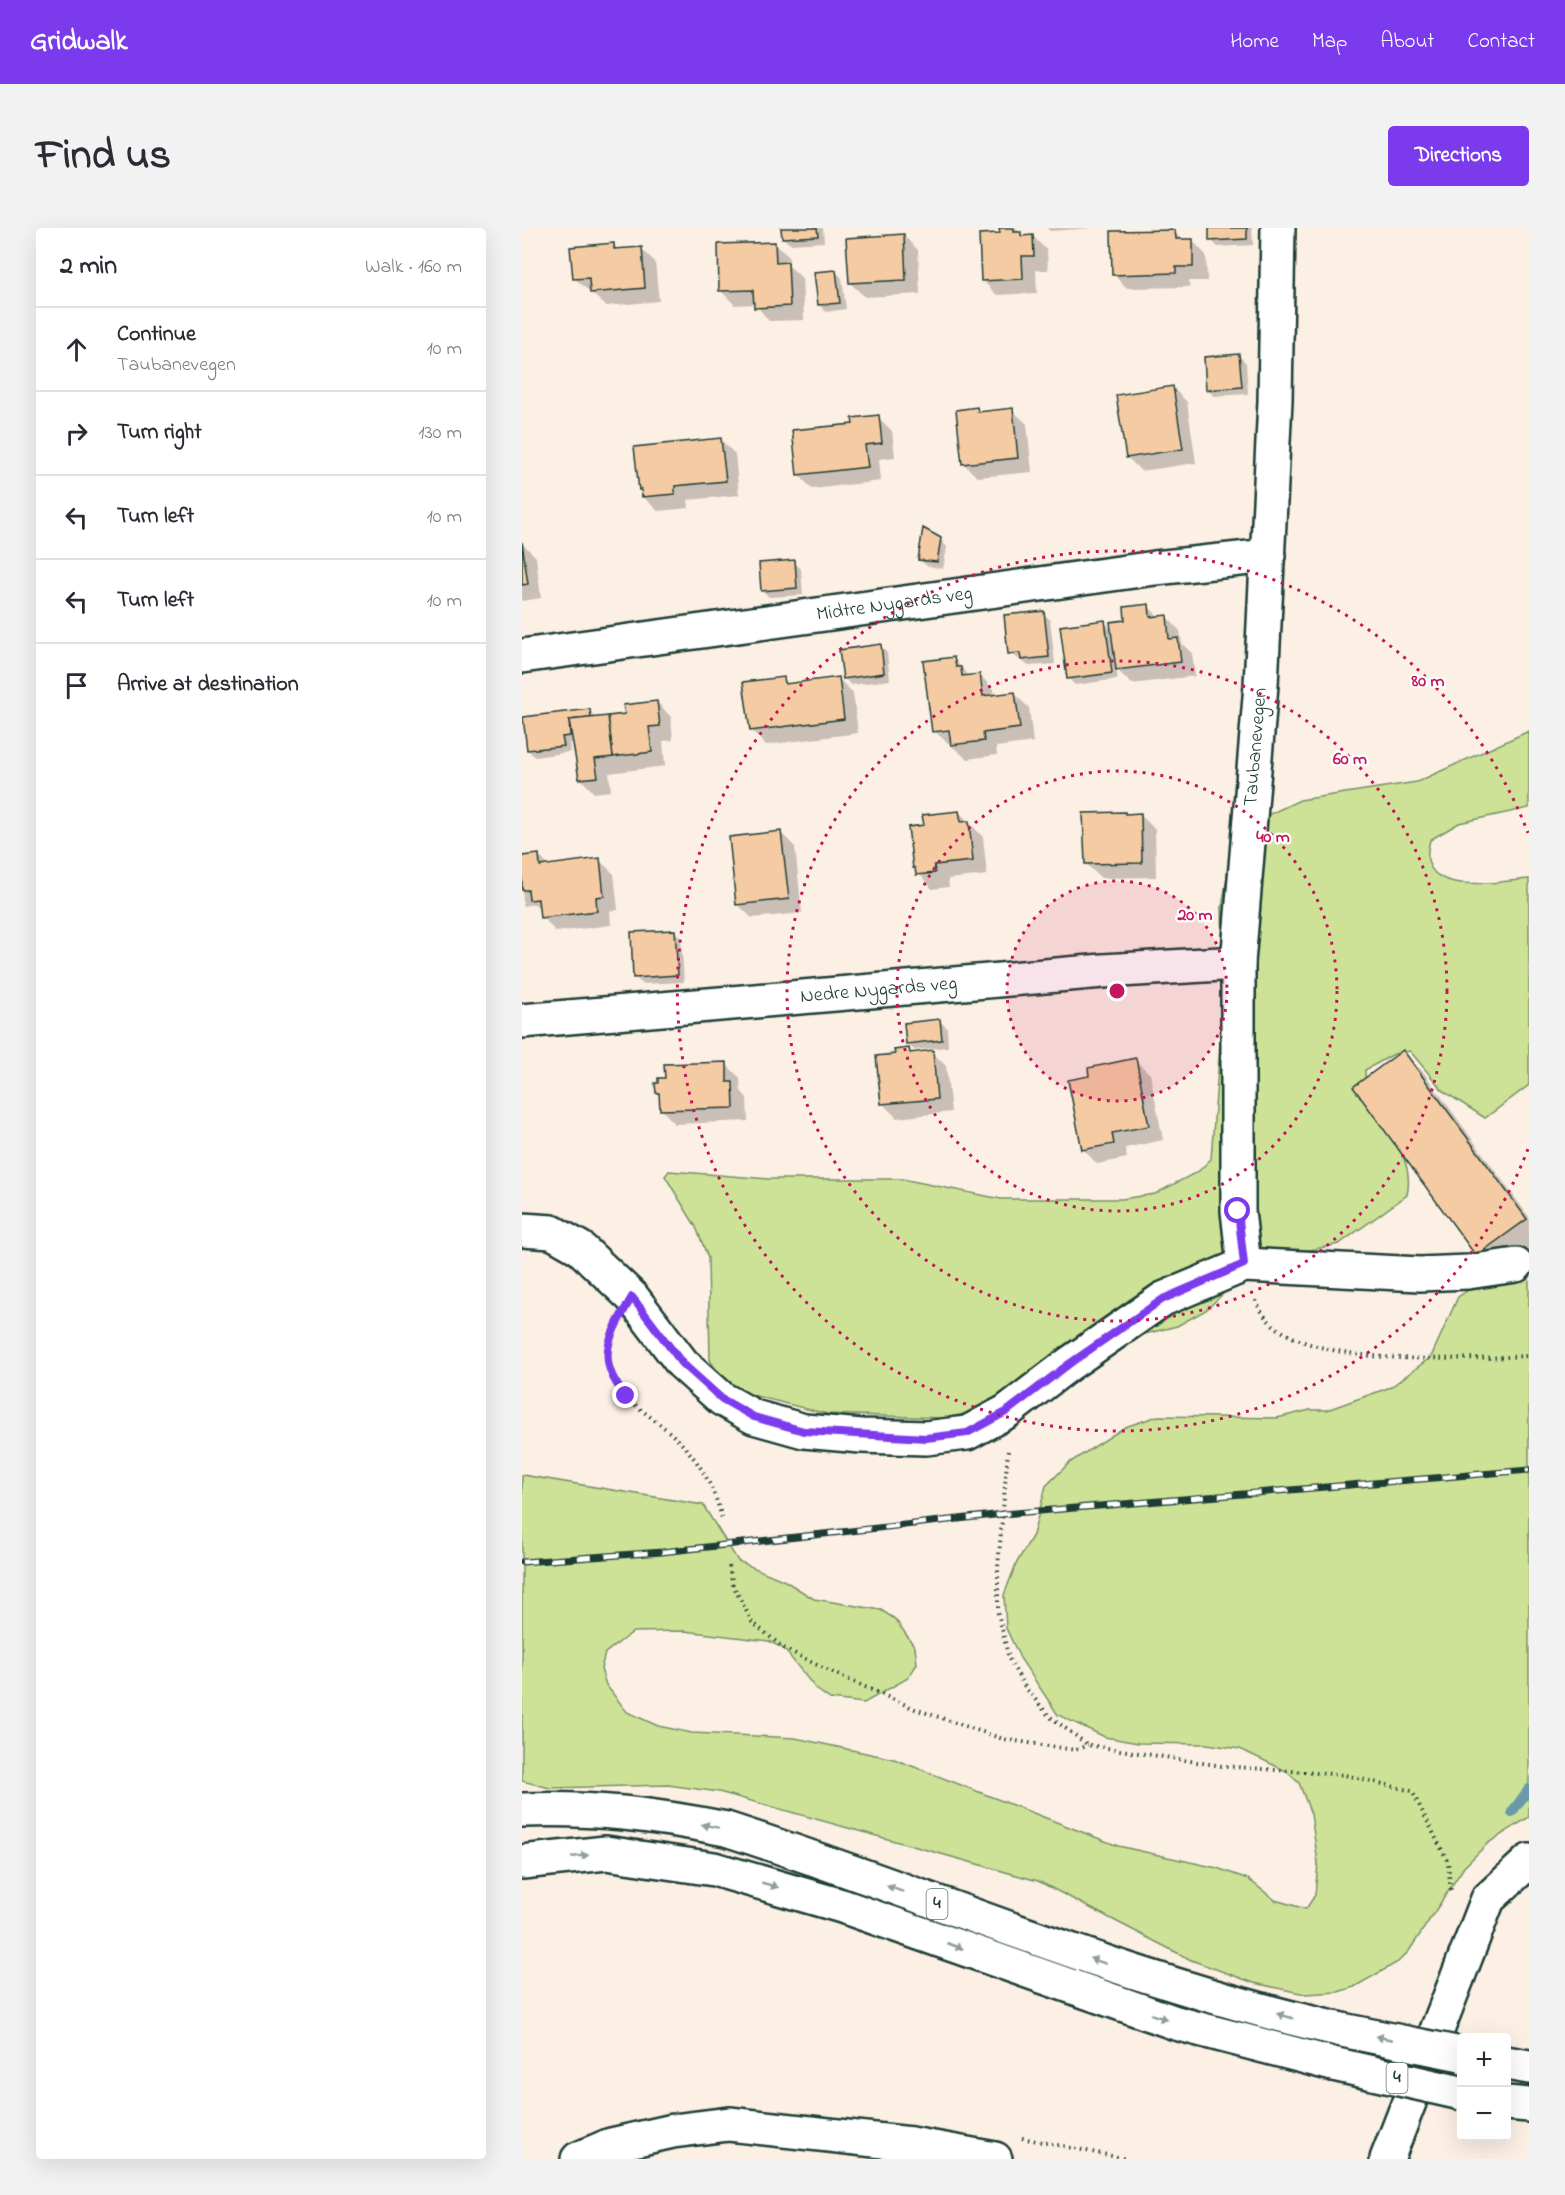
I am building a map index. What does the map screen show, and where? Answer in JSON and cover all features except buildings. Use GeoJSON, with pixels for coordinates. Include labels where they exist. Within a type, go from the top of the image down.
{"type":"FeatureCollection","features":[{"type":"Feature","properties":{"kind":"main road","name":"Taubanevegen"},"geometry":{"type":"LineString","coordinates":[[1244,1264],[1238,1211],[1238,963],[1261,685],[1268,556],[1278,228]]}},
{"type":"Feature","properties":{"kind":"main road","name":"Midtre Nygards veg"},"geometry":{"type":"LineString","coordinates":[[522,656],[1155,568],[1268,556]]}},
{"type":"Feature","properties":{"kind":"main road","name":"Nedre Nygards veg"},"geometry":{"type":"LineString","coordinates":[[522,1021],[1103,971],[1238,963]]}},
{"type":"Feature","properties":{"kind":"main road"},"geometry":{"type":"LineString","coordinates":[[522,1230],[552,1232],[580,1248],[632,1297],[682,1363],[722,1399],[754,1417],[804,1431],[926,1438],[967,1433],[1006,1412],[1069,1364],[1163,1299],[1244,1264],[1420,1274],[1468,1272],[1516,1265]]}},
{"type":"Feature","properties":{"kind":"main road","name":"4"},"geometry":{"type":"LineString","coordinates":[[522,1810],[600,1809],[665,1817],[726,1829],[1121,1969],[1302,2021],[1457,2053]]}},
{"type":"Feature","properties":{"kind":"main road","name":"4"},"geometry":{"type":"LineString","coordinates":[[522,1862],[606,1853],[714,1869],[842,1906],[1176,2023],[1333,2064],[1457,2091]]}},
{"type":"Feature","properties":{"kind":"main road"},"geometry":{"type":"LineString","coordinates":[[1387,2159],[1488,1899],[1529,1861]]}},
{"type":"Feature","properties":{"kind":"main road"},"geometry":{"type":"LineString","coordinates":[[578,2159],[611,2145],[662,2133],[729,2124],[911,2144],[995,2159]]}},
{"type":"Feature","properties":{"kind":"path"},"geometry":{"type":"LineString","coordinates":[[1244,1264],[1258,1309],[1285,1335],[1342,1353],[1409,1360],[1529,1356]]}},
{"type":"Feature","properties":{"kind":"path"},"geometry":{"type":"LineString","coordinates":[[632,1297],[614,1328],[606,1350],[608,1368],[614,1383],[679,1441],[693,1458],[715,1491],[723,1522]]}},
{"type":"Feature","properties":{"kind":"path"},"geometry":{"type":"LineString","coordinates":[[1006,1412],[1008,1462],[998,1567],[998,1613],[1009,1659],[1025,1687],[1049,1716],[1088,1745],[1222,1766],[1345,1775],[1412,1791],[1448,1862],[1451,1897]]}},
{"type":"Feature","properties":{"kind":"path"},"geometry":{"type":"LineString","coordinates":[[729,1566],[733,1585],[752,1622],[784,1648],[829,1671],[915,1709],[1003,1739],[1075,1750],[1088,1745]]}},
{"type":"Feature","properties":{"kind":"green space"},"geometry":{"type":"Polygon","coordinates":[[[1529,731],[1529,808],[1459,823],[1430,840],[1428,859],[1433,871],[1445,879],[1460,883],[1478,884],[1529,879],[1529,1085],[1485,1118],[1443,1091],[1410,1051],[1394,1054],[1365,1070],[1367,1087],[1373,1102],[1405,1161],[1408,1177],[1407,1195],[1339,1244],[1272,1258],[1243,1275],[1206,1310],[1177,1326],[1129,1338],[994,1408],[944,1418],[827,1414],[728,1389],[710,1360],[708,1258],[696,1227],[665,1176],[669,1171],[769,1179],[902,1179],[1001,1199],[1122,1199],[1155,1194],[1199,1171],[1211,1159],[1224,992],[1222,907],[1236,822],[1264,813],[1268,815],[1300,800],[1417,782],[1529,731]]]}},
{"type":"Feature","properties":{"kind":"green space"},"geometry":{"type":"Polygon","coordinates":[[[1529,1276],[1529,1817],[1488,1843],[1464,1867],[1409,1951],[1398,1962],[1354,1987],[1338,1992],[1305,1994],[1254,1983],[1191,1960],[1038,1881],[719,1792],[668,1785],[550,1788],[522,1781],[522,1475],[703,1505],[738,1561],[785,1581],[814,1599],[881,1610],[895,1619],[915,1647],[917,1664],[908,1678],[864,1703],[830,1699],[816,1689],[784,1649],[769,1641],[684,1631],[633,1632],[605,1653],[601,1669],[606,1685],[627,1712],[658,1726],[692,1733],[795,1738],[894,1759],[1118,1846],[1217,1868],[1248,1879],[1275,1900],[1306,1909],[1315,1895],[1318,1863],[1311,1814],[1299,1783],[1286,1771],[1240,1749],[1207,1744],[1138,1743],[1105,1737],[1058,1715],[1020,1658],[1006,1628],[1004,1595],[1016,1564],[1033,1535],[1046,1486],[1069,1463],[1125,1427],[1158,1416],[1277,1418],[1310,1410],[1327,1410],[1391,1387],[1431,1357],[1458,1297],[1486,1278],[1529,1276]]]}},
{"type":"Feature","properties":{"kind":"waterway"},"geometry":{"type":"LineString","coordinates":[[1512,1812],[1529,1789]]}},
{"type":"Feature","properties":{"kind":"railway"},"geometry":{"type":"LineString","coordinates":[[522,1562],[662,1552],[1003,1514],[1529,1470]]}},
{"type":"Feature","properties":{"kind":"route"},"geometry":{"type":"LineString","coordinates":[[626,1396],[614,1383],[608,1368],[606,1350],[614,1328],[632,1297],[682,1363],[722,1399],[754,1417],[804,1431],[861,1436],[926,1438],[967,1433],[1006,1412],[1069,1364],[1163,1299],[1244,1264],[1238,1211]]}}]}
